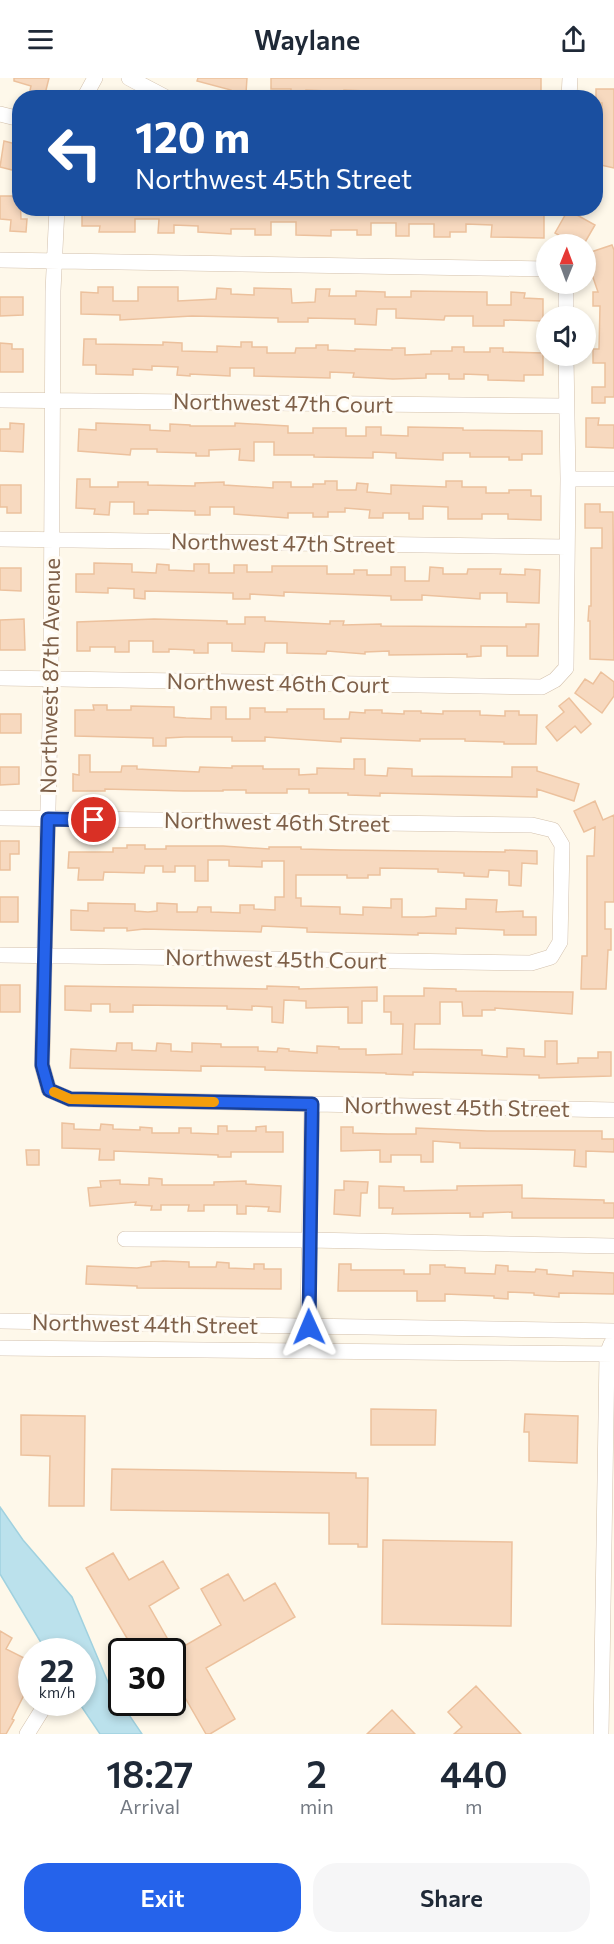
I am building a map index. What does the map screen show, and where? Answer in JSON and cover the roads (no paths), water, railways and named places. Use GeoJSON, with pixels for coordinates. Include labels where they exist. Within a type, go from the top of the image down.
{"type":"FeatureCollection","features":[{"type":"Feature","properties":{"kind":"street"},"geometry":{"type":"LineString","coordinates":[[129,78],[152,90]]}},
{"type":"Feature","properties":{"kind":"street","name":"Northwest 87th Avenue"},"geometry":{"type":"LineString","coordinates":[[49,1090],[42,1065],[51,679],[54,261],[57,216]]}},
{"type":"Feature","properties":{"kind":"street"},"geometry":{"type":"LineString","coordinates":[[0,260],[536,268]]}},
{"type":"Feature","properties":{"kind":"street"},"geometry":{"type":"LineString","coordinates":[[566,366],[567,547]]}},
{"type":"Feature","properties":{"kind":"street","name":"Northwest 47th Court"},"geometry":{"type":"LineString","coordinates":[[0,400],[566,406]]}},
{"type":"Feature","properties":{"kind":"street"},"geometry":{"type":"LineString","coordinates":[[568,479],[614,479]]}},
{"type":"Feature","properties":{"kind":"street","name":"Northwest 47th Street"},"geometry":{"type":"LineString","coordinates":[[0,539],[567,547]]}},
{"type":"Feature","properties":{"kind":"street","name":"Northwest 46th Court"},"geometry":{"type":"LineString","coordinates":[[0,678],[542,687],[555,680],[566,668],[567,547]]}},
{"type":"Feature","properties":{"kind":"street","name":"Northwest 46th Street"},"geometry":{"type":"LineString","coordinates":[[0,818],[532,825],[554,830],[562,845],[560,942],[551,957]]}},
{"type":"Feature","properties":{"kind":"street","name":"Northwest 45th Court"},"geometry":{"type":"LineString","coordinates":[[0,955],[531,963],[551,957]]}},
{"type":"Feature","properties":{"kind":"street","name":"Northwest 45th Street"},"geometry":{"type":"LineString","coordinates":[[49,1090],[70,1099],[614,1110]]}},
{"type":"Feature","properties":{"kind":"street"},"geometry":{"type":"LineString","coordinates":[[310,1350],[309,1240],[312,1104]]}},
{"type":"Feature","properties":{"kind":"street"},"geometry":{"type":"LineString","coordinates":[[125,1239],[614,1246]]}},
{"type":"Feature","properties":{"kind":"street","name":"Northwest 44th Street"},"geometry":{"type":"LineString","coordinates":[[0,1321],[614,1333]]}},
{"type":"Feature","properties":{"kind":"street"},"geometry":{"type":"LineString","coordinates":[[601,1734],[610,1354],[614,1333]]}},
{"type":"Feature","properties":{"kind":"street","name":"Northwest 44th Street"},"geometry":{"type":"LineString","coordinates":[[0,1348],[610,1354]]}},
{"type":"Feature","properties":{"kind":"street"},"geometry":{"type":"LineString","coordinates":[[27,1734],[38,1716]]}},
{"type":"Feature","properties":{"kind":"water"},"geometry":{"type":"Polygon","coordinates":[[[0,1507],[23,1540],[72,1597],[89,1638],[38,1638],[0,1574],[0,1507]]]}},
{"type":"Feature","properties":{"kind":"water"},"geometry":{"type":"Polygon","coordinates":[[[96,1654],[108,1682],[108,1716],[130,1716],[142,1734],[100,1734],[88,1716],[96,1716],[96,1654]]]}}]}
